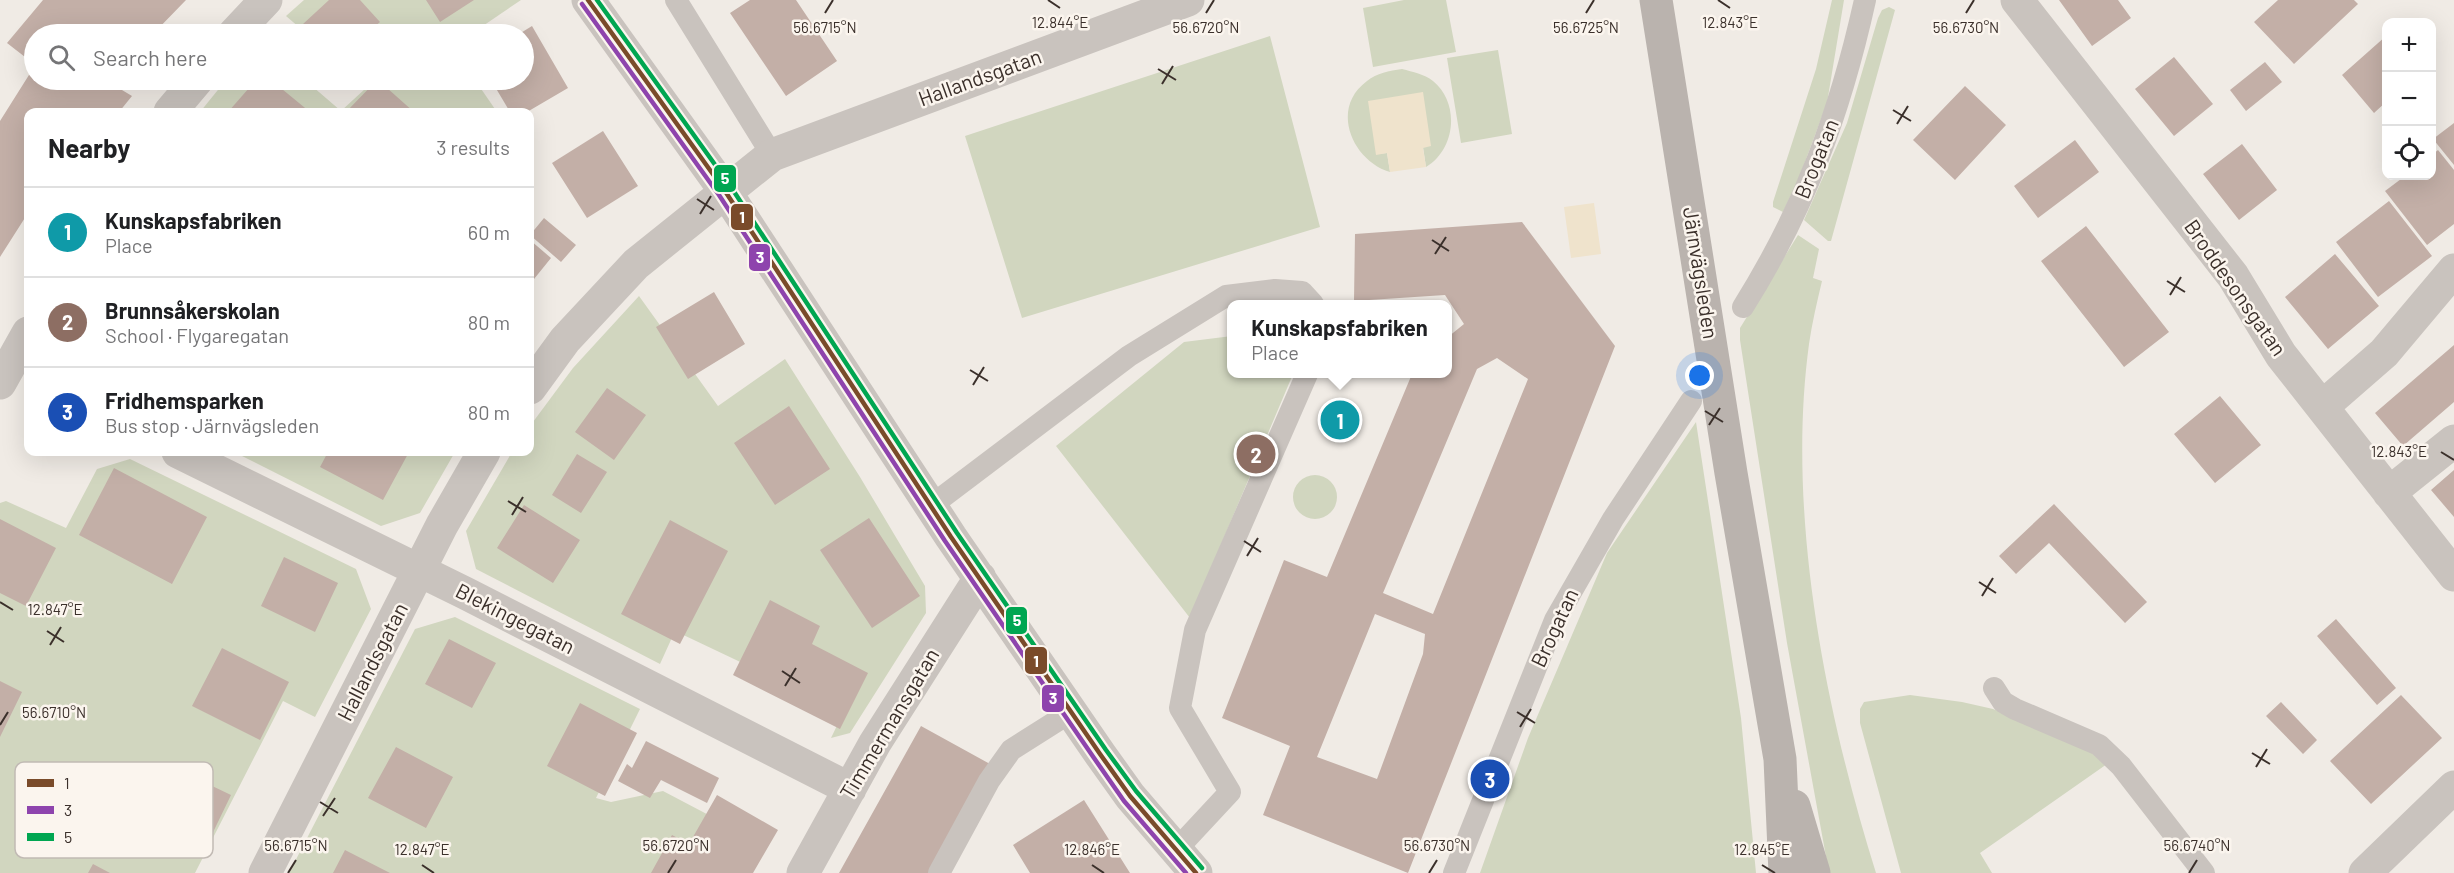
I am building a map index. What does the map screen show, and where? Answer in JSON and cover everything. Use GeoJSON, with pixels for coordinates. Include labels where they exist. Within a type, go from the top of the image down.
{"type":"FeatureCollection","features":[{"type":"Feature","properties":{"kind":"main road","name":"Järnvägsleden"},"geometry":{"type":"LineString","coordinates":[[1656,0],[1731,473],[1780,759],[1814,873]]}},
{"type":"Feature","properties":{"kind":"main road","name":"Järnvägsleden"},"geometry":{"type":"LineString","coordinates":[[1780,759],[1785,873]]}},
{"type":"Feature","properties":{"kind":"street"},"geometry":{"type":"LineString","coordinates":[[243,24],[266,0]]}},
{"type":"Feature","properties":{"kind":"street"},"geometry":{"type":"LineString","coordinates":[[588,0],[725,191],[1071,712],[1130,796],[1186,862]]}},
{"type":"Feature","properties":{"kind":"street","name":"Hallandsgatan"},"geometry":{"type":"LineString","coordinates":[[725,191],[772,155],[1188,0]]}},
{"type":"Feature","properties":{"kind":"street","name":"Broddesonsgatan"},"geometry":{"type":"LineString","coordinates":[[2017,0],[2233,276],[2281,355],[2454,575]]}},
{"type":"Feature","properties":{"kind":"street"},"geometry":{"type":"LineString","coordinates":[[173,108],[189,90]]}},
{"type":"Feature","properties":{"kind":"street"},"geometry":{"type":"LineString","coordinates":[[534,383],[565,340],[636,264],[725,191]]}},
{"type":"Feature","properties":{"kind":"street"},"geometry":{"type":"LineString","coordinates":[[2322,407],[2384,353],[2454,270]]}},
{"type":"Feature","properties":{"kind":"street"},"geometry":{"type":"LineString","coordinates":[[12,376],[24,344]]}},
{"type":"Feature","properties":{"kind":"street"},"geometry":{"type":"LineString","coordinates":[[2389,493],[2454,441]]}},
{"type":"Feature","properties":{"kind":"street","name":"Blekingegatan"},"geometry":{"type":"LineString","coordinates":[[186,456],[850,789]]}},
{"type":"Feature","properties":{"kind":"street","name":"Hallandsgatan"},"geometry":{"type":"LineString","coordinates":[[265,873],[419,571],[482,456]]}},
{"type":"Feature","properties":{"kind":"street","name":"Timmermansgatan"},"geometry":{"type":"LineString","coordinates":[[803,873],[875,743],[980,578]]}},
{"type":"Feature","properties":{"kind":"street"},"geometry":{"type":"LineString","coordinates":[[2365,873],[2454,787]]}},
{"type":"Feature","properties":{"kind":"lane"},"geometry":{"type":"LineString","coordinates":[[676,0],[772,155]]}},
{"type":"Feature","properties":{"kind":"lane","name":"Brogatan"},"geometry":{"type":"LineString","coordinates":[[1743,307],[1770,264],[1812,178],[1836,111],[1865,0]]}},
{"type":"Feature","properties":{"kind":"lane"},"geometry":{"type":"LineString","coordinates":[[932,505],[1129,356],[1226,296],[1275,290],[1302,292],[1309,300]]}},
{"type":"Feature","properties":{"kind":"lane"},"geometry":{"type":"LineString","coordinates":[[1186,862],[1230,792],[1180,708],[1195,630],[1305,378]]}},
{"type":"Feature","properties":{"kind":"lane","name":"Brogatan"},"geometry":{"type":"LineString","coordinates":[[1454,873],[1555,620],[1613,519],[1691,401]]}},
{"type":"Feature","properties":{"kind":"lane"},"geometry":{"type":"LineString","coordinates":[[1994,688],[2003,702],[2015,709],[2099,745],[2121,765],[2204,873]]}},
{"type":"Feature","properties":{"kind":"lane"},"geometry":{"type":"LineString","coordinates":[[939,873],[989,782],[1011,750],[1071,712]]}},
{"type":"Feature","properties":{"kind":"green space"},"geometry":{"type":"Polygon","coordinates":[[[304,0],[521,0],[486,24],[295,24],[286,16],[304,0]]]}},
{"type":"Feature","properties":{"kind":"green space"},"geometry":{"type":"Polygon","coordinates":[[[1404,0],[1446,0],[1456,52],[1373,67],[1363,8],[1404,0]]]}},
{"type":"Feature","properties":{"kind":"green space"},"geometry":{"type":"Polygon","coordinates":[[[1832,0],[1844,0],[1827,103],[1799,178],[1783,212],[1773,207],[1773,202],[1816,69],[1832,0]]]}},
{"type":"Feature","properties":{"kind":"green space"},"geometry":{"type":"Polygon","coordinates":[[[1889,7],[1895,10],[1831,241],[1828,241],[1804,220],[1847,123],[1878,18],[1882,10],[1889,7]]]}},
{"type":"Feature","properties":{"kind":"green space"},"geometry":{"type":"Polygon","coordinates":[[[1270,36],[1320,227],[1022,318],[965,136],[1270,36]]]}},
{"type":"Feature","properties":{"kind":"green space"},"geometry":{"type":"Polygon","coordinates":[[[1498,50],[1512,134],[1461,143],[1447,58],[1498,50]]]}},
{"type":"Feature","properties":{"kind":"green space"},"geometry":{"type":"Polygon","coordinates":[[[1402,69],[1426,77],[1442,90],[1451,113],[1451,126],[1444,149],[1426,167],[1423,147],[1376,154],[1387,153],[1390,172],[1365,157],[1356,146],[1350,133],[1349,105],[1356,92],[1371,78],[1402,69]]]}},
{"type":"Feature","properties":{"kind":"green space"},"geometry":{"type":"Polygon","coordinates":[[[218,90],[317,90],[338,108],[203,108],[218,90]]]}},
{"type":"Feature","properties":{"kind":"green space"},"geometry":{"type":"Polygon","coordinates":[[[364,90],[482,90],[494,108],[344,108],[364,90]]]}},
{"type":"Feature","properties":{"kind":"green space"},"geometry":{"type":"Polygon","coordinates":[[[1798,235],[1819,249],[1813,278],[1822,281],[1809,344],[1803,409],[1803,475],[1807,543],[1815,611],[1826,679],[1841,745],[1876,873],[1829,873],[1787,643],[1740,340],[1740,328],[1798,235]]]}},
{"type":"Feature","properties":{"kind":"green space"},"geometry":{"type":"Polygon","coordinates":[[[639,296],[718,406],[785,359],[860,477],[925,586],[926,613],[850,733],[831,738],[844,711],[675,631],[660,664],[476,569],[466,531],[510,456],[534,456],[534,421],[573,368],[639,296]]]}},
{"type":"Feature","properties":{"kind":"green space"},"geometry":{"type":"Polygon","coordinates":[[[1227,337],[1227,378],[1291,378],[1190,618],[1056,446],[1184,342],[1227,337]]]}},
{"type":"Feature","properties":{"kind":"green space"},"geometry":{"type":"Polygon","coordinates":[[[1696,422],[1741,718],[1756,873],[1480,873],[1528,738],[1607,553],[1696,422]]]}},
{"type":"Feature","properties":{"kind":"green space"},"geometry":{"type":"Polygon","coordinates":[[[242,456],[453,456],[420,513],[381,526],[242,456]]]}},
{"type":"Feature","properties":{"kind":"green space"},"geometry":{"type":"Polygon","coordinates":[[[130,459],[356,569],[371,609],[315,717],[283,701],[213,838],[213,762],[15,762],[15,858],[203,858],[195,873],[0,873],[0,503],[6,501],[66,528],[97,469],[130,459]]]}},
{"type":"Feature","properties":{"kind":"green space"},"geometry":{"type":"Polygon","coordinates":[[[1315,475],[1324,476],[1331,481],[1336,488],[1336,506],[1331,513],[1324,518],[1315,519],[1306,518],[1299,513],[1294,506],[1293,497],[1294,488],[1299,481],[1306,476],[1315,475]]]}},
{"type":"Feature","properties":{"kind":"green space"},"geometry":{"type":"Polygon","coordinates":[[[455,617],[640,709],[596,798],[611,802],[663,791],[760,842],[744,873],[289,873],[415,629],[455,617]]]}},
{"type":"Feature","properties":{"kind":"green space"},"geometry":{"type":"Polygon","coordinates":[[[1910,695],[1993,709],[2083,746],[2107,764],[1980,853],[1992,873],[1901,873],[1860,723],[1860,709],[1864,702],[1910,695]]]}},
{"type":"Feature","properties":{"kind":"sand"},"geometry":{"type":"Polygon","coordinates":[[[1423,92],[1431,146],[1423,148],[1426,167],[1390,172],[1387,153],[1376,155],[1368,101],[1423,92]]]}},
{"type":"Feature","properties":{"kind":"sand"},"geometry":{"type":"Polygon","coordinates":[[[1594,203],[1601,254],[1571,258],[1564,207],[1594,203]]]}},
{"type":"Feature","properties":{"kind":"building"},"geometry":{"type":"Polygon","coordinates":[[[43,0],[186,0],[163,24],[24,24],[24,56],[7,43],[43,0]]]}},
{"type":"Feature","properties":{"kind":"building"},"geometry":{"type":"Polygon","coordinates":[[[329,0],[360,0],[380,22],[378,24],[303,24],[329,0]]]}},
{"type":"Feature","properties":{"kind":"building"},"geometry":{"type":"Polygon","coordinates":[[[426,0],[474,0],[440,22],[426,0]]]}},
{"type":"Feature","properties":{"kind":"building"},"geometry":{"type":"Polygon","coordinates":[[[750,0],[796,0],[837,61],[786,96],[730,13],[750,0]]]}},
{"type":"Feature","properties":{"kind":"building"},"geometry":{"type":"Polygon","coordinates":[[[2059,0],[2118,0],[2131,18],[2092,46],[2059,0]]]}},
{"type":"Feature","properties":{"kind":"building"},"geometry":{"type":"Polygon","coordinates":[[[2278,0],[2354,0],[2358,4],[2294,64],[2254,22],[2278,0]]]}},
{"type":"Feature","properties":{"kind":"building"},"geometry":{"type":"Polygon","coordinates":[[[534,29],[568,88],[534,108],[508,108],[497,90],[534,90],[534,29]]]}},
{"type":"Feature","properties":{"kind":"building"},"geometry":{"type":"Polygon","coordinates":[[[2382,40],[2382,106],[2374,113],[2342,75],[2382,40]]]}},
{"type":"Feature","properties":{"kind":"building"},"geometry":{"type":"Polygon","coordinates":[[[2174,57],[2213,104],[2174,136],[2135,89],[2174,57]]]}},
{"type":"Feature","properties":{"kind":"building"},"geometry":{"type":"Polygon","coordinates":[[[2265,62],[2282,82],[2246,111],[2230,90],[2265,62]]]}},
{"type":"Feature","properties":{"kind":"building"},"geometry":{"type":"Polygon","coordinates":[[[24,83],[24,90],[122,90],[132,96],[122,108],[24,108],[24,219],[0,257],[0,121],[24,83]]]}},
{"type":"Feature","properties":{"kind":"building"},"geometry":{"type":"Polygon","coordinates":[[[1965,86],[2006,125],[1955,180],[1913,140],[1965,86]]]}},
{"type":"Feature","properties":{"kind":"building"},"geometry":{"type":"Polygon","coordinates":[[[247,90],[283,90],[305,108],[232,108],[247,90]]]}},
{"type":"Feature","properties":{"kind":"building"},"geometry":{"type":"Polygon","coordinates":[[[367,90],[389,90],[410,108],[350,108],[367,90]]]}},
{"type":"Feature","properties":{"kind":"building"},"geometry":{"type":"Polygon","coordinates":[[[2454,123],[2454,165],[2436,143],[2436,137],[2454,123]]]}},
{"type":"Feature","properties":{"kind":"building"},"geometry":{"type":"Polygon","coordinates":[[[603,131],[638,186],[587,218],[552,163],[603,131]]]}},
{"type":"Feature","properties":{"kind":"building"},"geometry":{"type":"Polygon","coordinates":[[[2075,140],[2099,172],[2038,218],[2014,186],[2075,140]]]}},
{"type":"Feature","properties":{"kind":"building"},"geometry":{"type":"Polygon","coordinates":[[[2242,144],[2277,190],[2239,220],[2203,174],[2242,144]]]}},
{"type":"Feature","properties":{"kind":"building"},"geometry":{"type":"Polygon","coordinates":[[[2438,150],[2454,170],[2454,224],[2427,245],[2385,191],[2400,180],[2436,180],[2436,152],[2438,150]]]}},
{"type":"Feature","properties":{"kind":"building"},"geometry":{"type":"Polygon","coordinates":[[[2389,201],[2432,256],[2378,297],[2336,242],[2389,201]]]}},
{"type":"Feature","properties":{"kind":"building"},"geometry":{"type":"Polygon","coordinates":[[[544,218],[576,245],[561,262],[534,238],[534,230],[544,218]]]}},
{"type":"Feature","properties":{"kind":"building"},"geometry":{"type":"Polygon","coordinates":[[[1522,222],[1615,346],[1408,873],[1263,815],[1290,746],[1222,718],[1284,560],[1327,577],[1410,378],[1452,378],[1452,334],[1464,324],[1452,306],[1452,300],[1448,300],[1445,295],[1354,300],[1355,234],[1522,222]],[[1497,358],[1477,369],[1383,593],[1433,614],[1528,379],[1497,358]],[[1375,614],[1317,757],[1377,779],[1423,654],[1425,634],[1375,614]]]}},
{"type":"Feature","properties":{"kind":"building"},"geometry":{"type":"Polygon","coordinates":[[[2086,226],[2169,332],[2124,367],[2041,261],[2086,226]]]}},
{"type":"Feature","properties":{"kind":"building"},"geometry":{"type":"Polygon","coordinates":[[[534,243],[551,258],[534,279],[534,243]]]}},
{"type":"Feature","properties":{"kind":"building"},"geometry":{"type":"Polygon","coordinates":[[[2335,254],[2379,306],[2328,349],[2285,297],[2335,254]]]}},
{"type":"Feature","properties":{"kind":"building"},"geometry":{"type":"Polygon","coordinates":[[[714,292],[745,344],[688,379],[656,327],[714,292]]]}},
{"type":"Feature","properties":{"kind":"building"},"geometry":{"type":"Polygon","coordinates":[[[2454,345],[2454,402],[2403,446],[2375,413],[2454,345]]]}},
{"type":"Feature","properties":{"kind":"building"},"geometry":{"type":"Polygon","coordinates":[[[607,388],[646,415],[614,460],[575,432],[607,388]]]}},
{"type":"Feature","properties":{"kind":"building"},"geometry":{"type":"Polygon","coordinates":[[[2220,396],[2261,445],[2215,483],[2174,434],[2220,396]]]}},
{"type":"Feature","properties":{"kind":"building"},"geometry":{"type":"Polygon","coordinates":[[[789,406],[830,469],[775,505],[734,443],[789,406]]]}},
{"type":"Feature","properties":{"kind":"building"},"geometry":{"type":"Polygon","coordinates":[[[577,454],[607,472],[581,513],[552,495],[577,454]]]}},
{"type":"Feature","properties":{"kind":"building"},"geometry":{"type":"Polygon","coordinates":[[[326,456],[407,456],[383,500],[320,467],[326,456]]]}},
{"type":"Feature","properties":{"kind":"building"},"geometry":{"type":"Polygon","coordinates":[[[114,468],[207,517],[172,584],[79,535],[114,468]]]}},
{"type":"Feature","properties":{"kind":"building"},"geometry":{"type":"Polygon","coordinates":[[[2454,470],[2454,517],[2431,490],[2454,470]]]}},
{"type":"Feature","properties":{"kind":"building"},"geometry":{"type":"Polygon","coordinates":[[[2054,504],[2147,602],[2125,623],[2049,543],[2016,574],[1999,556],[2054,504]]]}},
{"type":"Feature","properties":{"kind":"building"},"geometry":{"type":"Polygon","coordinates":[[[524,505],[580,540],[553,583],[497,548],[524,505]]]}},
{"type":"Feature","properties":{"kind":"building"},"geometry":{"type":"Polygon","coordinates":[[[869,518],[920,596],[872,628],[820,550],[869,518]]]}},
{"type":"Feature","properties":{"kind":"building"},"geometry":{"type":"Polygon","coordinates":[[[0,519],[56,548],[26,606],[0,593],[0,519]]]}},
{"type":"Feature","properties":{"kind":"building"},"geometry":{"type":"Polygon","coordinates":[[[670,520],[728,551],[680,644],[621,614],[670,520]]]}},
{"type":"Feature","properties":{"kind":"building"},"geometry":{"type":"Polygon","coordinates":[[[284,557],[338,583],[315,632],[261,606],[284,557]]]}},
{"type":"Feature","properties":{"kind":"building"},"geometry":{"type":"Polygon","coordinates":[[[770,600],[820,626],[812,644],[868,673],[840,729],[733,675],[770,600]]]}},
{"type":"Feature","properties":{"kind":"building"},"geometry":{"type":"Polygon","coordinates":[[[2336,619],[2396,688],[2377,705],[2317,636],[2336,619]]]}},
{"type":"Feature","properties":{"kind":"building"},"geometry":{"type":"Polygon","coordinates":[[[449,639],[496,663],[472,708],[425,684],[449,639]]]}},
{"type":"Feature","properties":{"kind":"building"},"geometry":{"type":"Polygon","coordinates":[[[222,648],[289,682],[260,740],[192,706],[222,648]]]}},
{"type":"Feature","properties":{"kind":"building"},"geometry":{"type":"Polygon","coordinates":[[[0,681],[22,692],[0,737],[0,681]]]}},
{"type":"Feature","properties":{"kind":"building"},"geometry":{"type":"Polygon","coordinates":[[[2401,695],[2442,738],[2371,804],[2330,761],[2401,695]]]}},
{"type":"Feature","properties":{"kind":"building"},"geometry":{"type":"Polygon","coordinates":[[[2281,702],[2317,740],[2303,754],[2266,716],[2281,702]]]}},
{"type":"Feature","properties":{"kind":"building"},"geometry":{"type":"Polygon","coordinates":[[[580,703],[637,733],[605,796],[547,766],[580,703]]]}},
{"type":"Feature","properties":{"kind":"building"},"geometry":{"type":"Polygon","coordinates":[[[921,726],[990,764],[930,873],[839,873],[921,726]]]}},
{"type":"Feature","properties":{"kind":"building"},"geometry":{"type":"Polygon","coordinates":[[[646,741],[719,778],[707,803],[661,780],[650,798],[618,781],[627,764],[632,768],[646,741]]]}},
{"type":"Feature","properties":{"kind":"building"},"geometry":{"type":"Polygon","coordinates":[[[396,747],[453,777],[426,828],[368,798],[396,747]]]}},
{"type":"Feature","properties":{"kind":"building"},"geometry":{"type":"Polygon","coordinates":[[[213,786],[231,795],[213,832],[213,786]]]}},
{"type":"Feature","properties":{"kind":"building"},"geometry":{"type":"Polygon","coordinates":[[[717,795],[778,830],[753,873],[651,873],[672,835],[689,844],[717,795]]]}},
{"type":"Feature","properties":{"kind":"building"},"geometry":{"type":"Polygon","coordinates":[[[1084,800],[1130,873],[1030,873],[1013,845],[1084,800]]]}},
{"type":"Feature","properties":{"kind":"building"},"geometry":{"type":"Polygon","coordinates":[[[345,850],[390,873],[333,873],[345,850]]]}},
{"type":"Feature","properties":{"kind":"building"},"geometry":{"type":"Polygon","coordinates":[[[93,864],[110,873],[88,873],[93,864]]]}},
{"type":"Feature","properties":{"kind":"transit line","name":"1"},"geometry":{"type":"LineString","coordinates":[[588,0],[725,191],[951,537],[1100,754],[1130,796],[1196,873]]}},
{"type":"Feature","properties":{"kind":"transit line","name":"5"},"geometry":{"type":"LineString","coordinates":[[597,0],[731,187],[957,533],[1106,750],[1136,791],[1202,868]]}},
{"type":"Feature","properties":{"kind":"transit line","name":"3"},"geometry":{"type":"LineString","coordinates":[[582,4],[719,195],[945,541],[1094,758],[1124,801],[1186,873]]}},
{"type":"Feature","properties":{"kind":"place","name":"Kunskapsfabriken"},"geometry":{"type":"Point","coordinates":[1340,420]}},
{"type":"Feature","properties":{"kind":"place","name":"Brunnsåkerskolan"},"geometry":{"type":"Point","coordinates":[1256,454]}},
{"type":"Feature","properties":{"kind":"place","name":"Fridhemsparken"},"geometry":{"type":"Point","coordinates":[1490,779]}}]}
